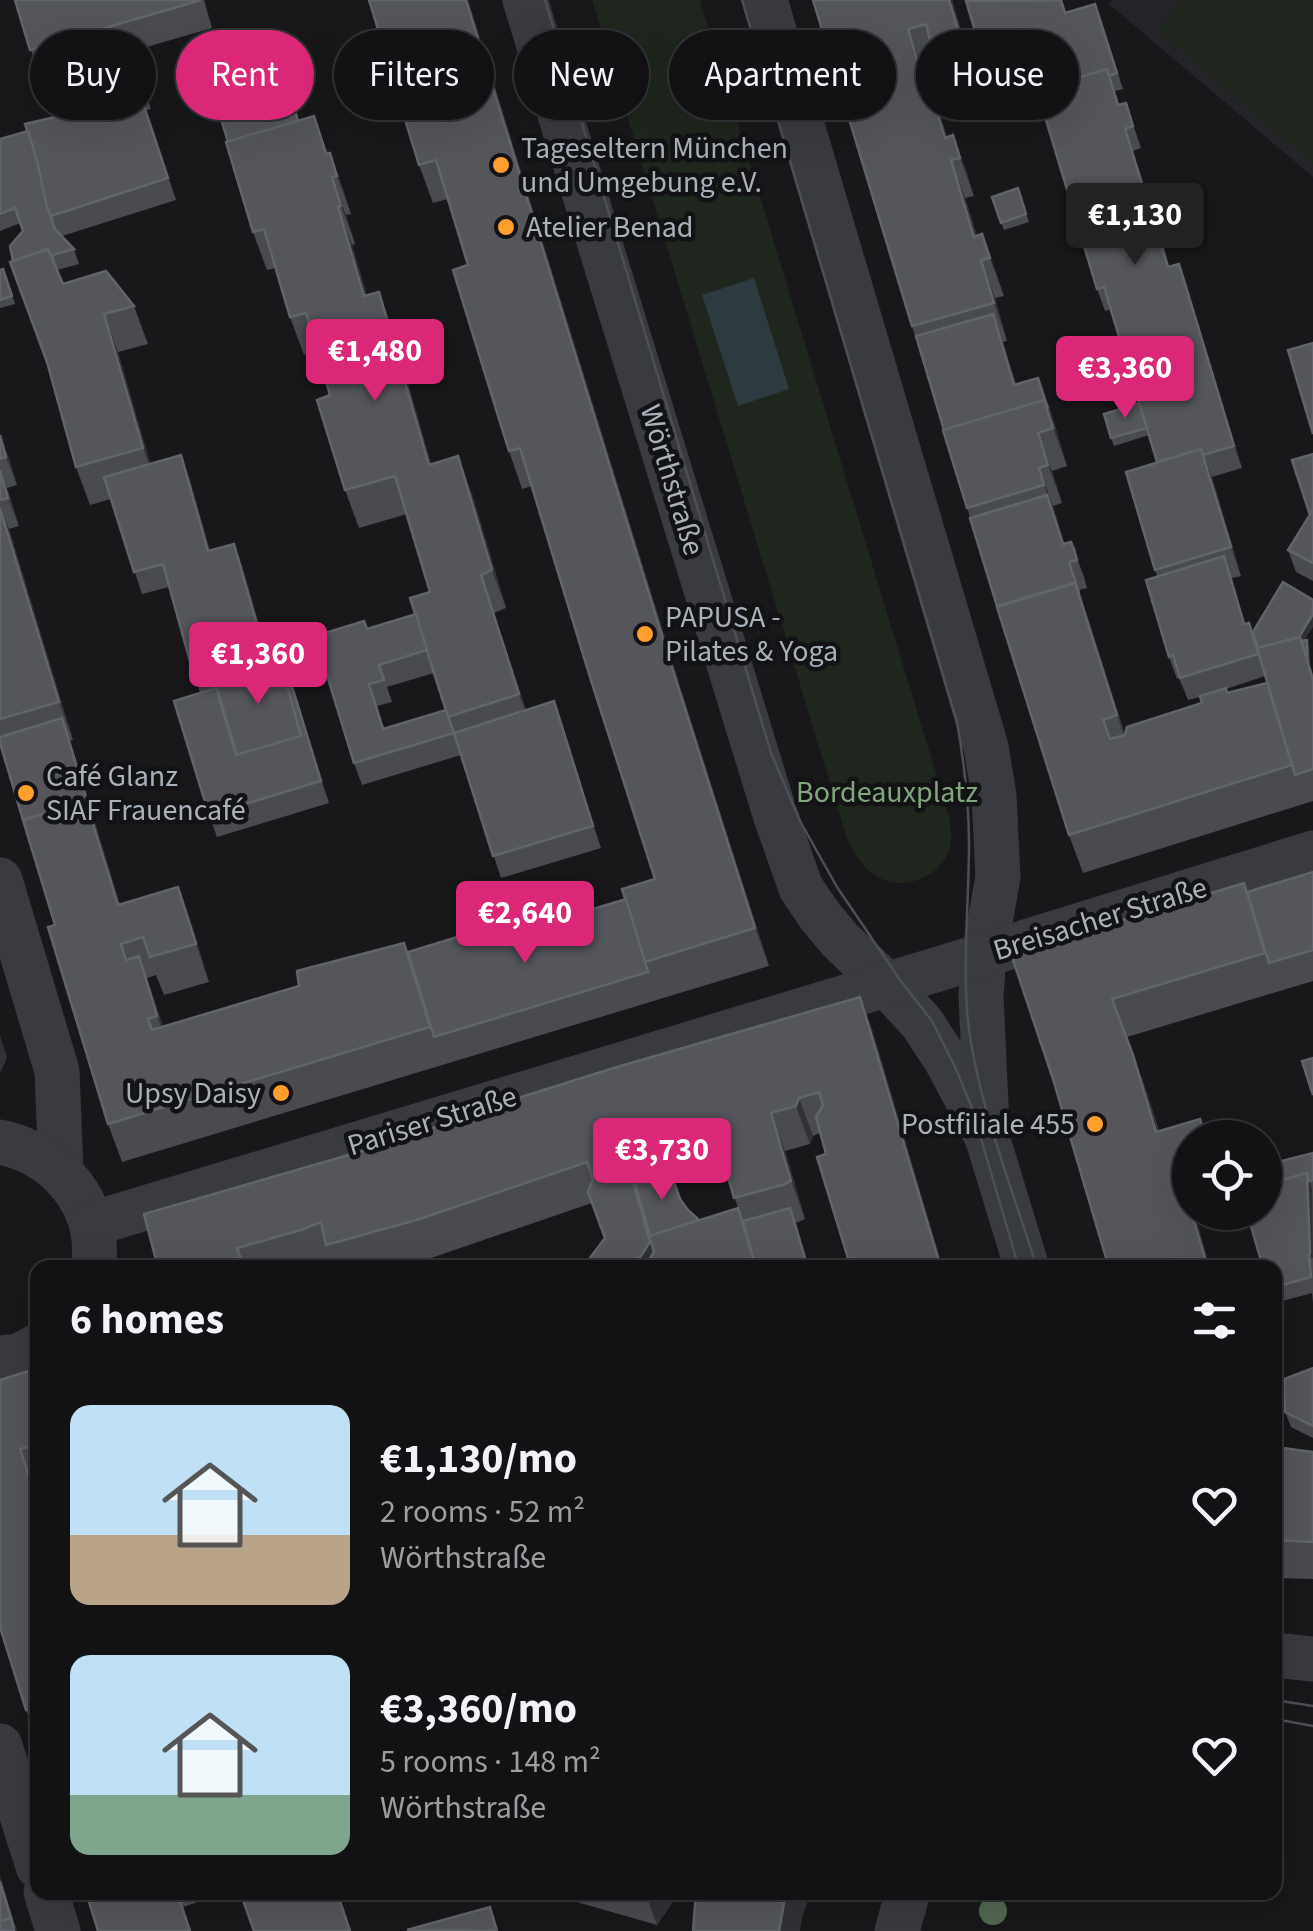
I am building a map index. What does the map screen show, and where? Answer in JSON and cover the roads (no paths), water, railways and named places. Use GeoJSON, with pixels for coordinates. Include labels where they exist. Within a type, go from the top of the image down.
{"type":"FeatureCollection","features":[{"type":"Feature","properties":{"kind":"street","name":"Wörthstraße"},"geometry":{"type":"LineString","coordinates":[[525,0],[801,888],[840,940],[886,984],[931,1036],[987,1137],[1025,1260]]}},
{"type":"Feature","properties":{"kind":"street","name":"Wörthstraße"},"geometry":{"type":"LineString","coordinates":[[764,0],[986,748],[994,796],[998,878],[981,996],[987,1137]]}},
{"type":"Feature","properties":{"kind":"street","name":"Breisacher Straße"},"geometry":{"type":"LineString","coordinates":[[886,984],[1313,852]]}},
{"type":"Feature","properties":{"kind":"street"},"geometry":{"type":"LineString","coordinates":[[0,880],[56,1070],[61,1171]]}},
{"type":"Feature","properties":{"kind":"street","name":"Pariser Straße"},"geometry":{"type":"LineString","coordinates":[[93,1246],[886,984]]}},
{"type":"Feature","properties":{"kind":"street"},"geometry":{"type":"LineString","coordinates":[[0,1142],[34,1152],[61,1171],[80,1195],[93,1246]]}},
{"type":"Feature","properties":{"kind":"street"},"geometry":{"type":"LineString","coordinates":[[0,1358],[30,1350]]}},
{"type":"Feature","properties":{"kind":"street"},"geometry":{"type":"LineString","coordinates":[[1282,1656],[1313,1659]]}},
{"type":"Feature","properties":{"kind":"street"},"geometry":{"type":"LineString","coordinates":[[0,1746],[30,1841]]}},
{"type":"Feature","properties":{"kind":"street"},"geometry":{"type":"LineString","coordinates":[[48,1900],[58,1931]]}},
{"type":"Feature","properties":{"kind":"street"},"geometry":{"type":"LineString","coordinates":[[897,1931],[906,1900]]}},
{"type":"Feature","properties":{"kind":"tram line"},"geometry":{"type":"LineString","coordinates":[[545,0],[771,753],[800,821],[837,887],[932,1021],[956,1069],[972,1108],[1017,1260]]}},
{"type":"Feature","properties":{"kind":"tram line"},"geometry":{"type":"LineString","coordinates":[[742,0],[957,722],[968,812],[966,969],[971,1043],[986,1107],[1034,1260]]}},
{"type":"Feature","properties":{"kind":"tram line"},"geometry":{"type":"LineString","coordinates":[[1282,1701],[1313,1706]]}},
{"type":"Feature","properties":{"kind":"tram line"},"geometry":{"type":"LineString","coordinates":[[1282,1720],[1313,1726]]}},
{"type":"Feature","properties":{"kind":"place","name":"Tageseltern München und Umgebung e.V."},"geometry":{"type":"Point","coordinates":[501,165]}},
{"type":"Feature","properties":{"kind":"place","name":"Atelier Benad"},"geometry":{"type":"Point","coordinates":[506,227]}},
{"type":"Feature","properties":{"kind":"place","name":"PAPUSA - Pilates & Yoga"},"geometry":{"type":"Point","coordinates":[645,634]}},
{"type":"Feature","properties":{"kind":"place","name":"Café Glanz SIAF Frauencafé"},"geometry":{"type":"Point","coordinates":[26,793]}},
{"type":"Feature","properties":{"kind":"place","name":"Upsy Daisy"},"geometry":{"type":"Point","coordinates":[281,1093]}},
{"type":"Feature","properties":{"kind":"place","name":"Postfiliale 455"},"geometry":{"type":"Point","coordinates":[1095,1124]}},
{"type":"Feature","properties":{"kind":"park label","name":"Bordeauxplatz"},"geometry":{"type":"Point","coordinates":[887,792]}}]}
